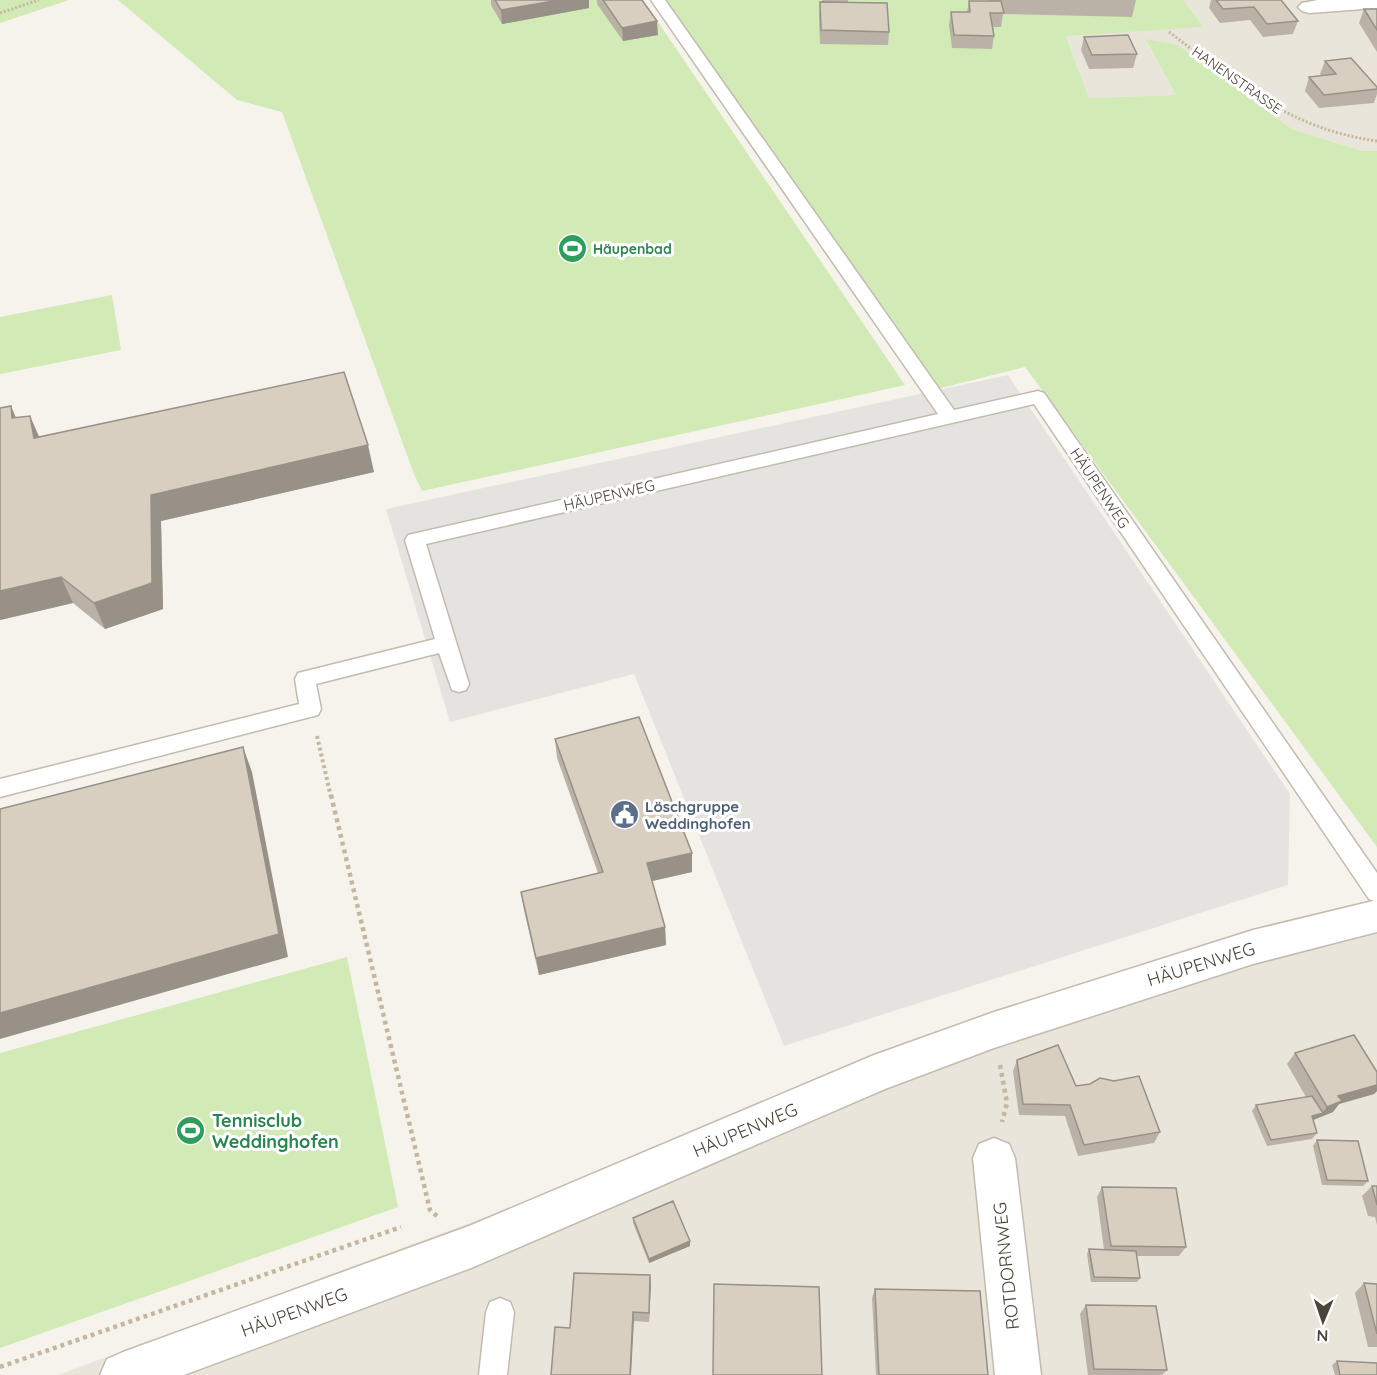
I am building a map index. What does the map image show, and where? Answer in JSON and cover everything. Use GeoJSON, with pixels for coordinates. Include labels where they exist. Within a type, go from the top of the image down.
{"type":"FeatureCollection","features":[{"type":"Feature","properties":{"kind":"street"},"geometry":{"type":"LineString","coordinates":[[1309,7],[1377,2]]}},
{"type":"Feature","properties":{"kind":"street","name":"HÄUPENWEG"},"geometry":{"type":"LineString","coordinates":[[123,1375],[471,1247],[874,1074],[994,1030],[1253,947],[1377,916]]}},
{"type":"Feature","properties":{"kind":"street","name":"ROTDORNWEG"},"geometry":{"type":"LineString","coordinates":[[994,1158],[1018,1375]]}},
{"type":"Feature","properties":{"kind":"lane"},"geometry":{"type":"LineString","coordinates":[[657,0],[949,417]]}},
{"type":"Feature","properties":{"kind":"lane","name":"HÄUPENWEG"},"geometry":{"type":"LineString","coordinates":[[459,684],[416,540],[1038,397],[1377,892]]}},
{"type":"Feature","properties":{"kind":"lane"},"geometry":{"type":"LineString","coordinates":[[0,788],[310,709],[305,679],[446,644]]}},
{"type":"Feature","properties":{"kind":"lane"},"geometry":{"type":"LineString","coordinates":[[493,1375],[500,1312]]}},
{"type":"Feature","properties":{"kind":"path"},"geometry":{"type":"LineString","coordinates":[[0,13],[39,0]]}},
{"type":"Feature","properties":{"kind":"path","name":"HANENSTRASSE"},"geometry":{"type":"LineString","coordinates":[[1168,32],[1272,108],[1334,134],[1377,141]]}},
{"type":"Feature","properties":{"kind":"path"},"geometry":{"type":"LineString","coordinates":[[310,709],[430,1210],[471,1247]]}},
{"type":"Feature","properties":{"kind":"path"},"geometry":{"type":"LineString","coordinates":[[994,1030],[1007,1103],[994,1158]]}},
{"type":"Feature","properties":{"kind":"path"},"geometry":{"type":"LineString","coordinates":[[428,1218],[436,1215]]}},
{"type":"Feature","properties":{"kind":"path"},"geometry":{"type":"LineString","coordinates":[[0,1367],[410,1224]]}},
{"type":"Feature","properties":{"kind":"shaded area"},"geometry":{"type":"Polygon","coordinates":[[[1183,0],[1377,0],[1377,151],[1362,151],[1292,129],[1178,45],[1145,40],[1176,95],[1089,98],[1066,35],[1204,27],[1183,0]]]}},
{"type":"Feature","properties":{"kind":"shaded area"},"geometry":{"type":"Polygon","coordinates":[[[1008,375],[1290,794],[1288,885],[784,1046],[634,674],[450,722],[386,509],[1008,375]]]}},
{"type":"Feature","properties":{"kind":"shaded area"},"geometry":{"type":"Polygon","coordinates":[[[1377,908],[1377,1375],[58,1375],[887,1069],[1377,908]]]}},
{"type":"Feature","properties":{"kind":"green space"},"geometry":{"type":"Polygon","coordinates":[[[0,0],[69,0],[0,23],[0,0]]]}},
{"type":"Feature","properties":{"kind":"green space","name":"Häupenbad"},"geometry":{"type":"Polygon","coordinates":[[[118,0],[643,0],[905,385],[422,491],[282,112],[237,100],[118,0]]]}},
{"type":"Feature","properties":{"kind":"green space"},"geometry":{"type":"Polygon","coordinates":[[[666,0],[1183,0],[1204,27],[1066,36],[1089,98],[1176,95],[1145,39],[1178,45],[1292,129],[1362,151],[1377,151],[1377,847],[1025,367],[937,389],[666,0]]]}},
{"type":"Feature","properties":{"kind":"green space"},"geometry":{"type":"Polygon","coordinates":[[[112,295],[121,350],[0,374],[0,317],[112,295]]]}},
{"type":"Feature","properties":{"kind":"green space","name":"Tennisclub Weddinghofen"},"geometry":{"type":"Polygon","coordinates":[[[347,957],[398,1207],[0,1348],[0,1053],[347,957]]]}},
{"type":"Feature","properties":{"kind":"building"},"geometry":{"type":"Polygon","coordinates":[[[495,0],[559,0],[501,10],[495,0]]]}},
{"type":"Feature","properties":{"kind":"building"},"geometry":{"type":"Polygon","coordinates":[[[603,0],[642,0],[657,21],[622,28],[603,0]]]}},
{"type":"Feature","properties":{"kind":"building"},"geometry":{"type":"Polygon","coordinates":[[[1216,0],[1281,0],[1298,21],[1267,24],[1254,7],[1223,9],[1216,0]]]}},
{"type":"Feature","properties":{"kind":"building"},"geometry":{"type":"Polygon","coordinates":[[[969,1],[1001,1],[1004,13],[990,13],[994,36],[954,35],[951,12],[970,12],[969,1]]]}},
{"type":"Feature","properties":{"kind":"building"},"geometry":{"type":"Polygon","coordinates":[[[820,2],[887,3],[889,32],[821,30],[820,2]]]}},
{"type":"Feature","properties":{"kind":"building"},"geometry":{"type":"Polygon","coordinates":[[[1364,9],[1377,9],[1377,30],[1364,9]]]}},
{"type":"Feature","properties":{"kind":"building"},"geometry":{"type":"Polygon","coordinates":[[[1128,35],[1137,54],[1092,55],[1084,37],[1128,35]]]}},
{"type":"Feature","properties":{"kind":"building"},"geometry":{"type":"Polygon","coordinates":[[[1351,58],[1377,89],[1324,95],[1309,77],[1336,74],[1325,61],[1351,58]]]}},
{"type":"Feature","properties":{"kind":"building"},"geometry":{"type":"Polygon","coordinates":[[[344,372],[368,445],[151,495],[152,583],[94,603],[61,577],[0,591],[0,408],[11,406],[12,418],[30,416],[34,438],[344,372]]]}},
{"type":"Feature","properties":{"kind":"building","name":"Löschgruppe Weddinghofen"},"geometry":{"type":"Polygon","coordinates":[[[639,717],[692,853],[647,863],[665,927],[536,958],[521,892],[603,872],[555,739],[639,717]]]}},
{"type":"Feature","properties":{"kind":"building"},"geometry":{"type":"Polygon","coordinates":[[[243,747],[279,934],[0,1013],[0,809],[243,747]]]}},
{"type":"Feature","properties":{"kind":"building"},"geometry":{"type":"Polygon","coordinates":[[[1354,1035],[1377,1072],[1377,1085],[1338,1096],[1342,1101],[1327,1107],[1295,1053],[1354,1035]]]}},
{"type":"Feature","properties":{"kind":"building"},"geometry":{"type":"Polygon","coordinates":[[[1058,1045],[1076,1086],[1090,1084],[1100,1078],[1114,1081],[1139,1076],[1160,1132],[1084,1145],[1070,1105],[1023,1104],[1017,1060],[1058,1045]]]}},
{"type":"Feature","properties":{"kind":"building"},"geometry":{"type":"Polygon","coordinates":[[[1312,1096],[1323,1113],[1312,1116],[1317,1133],[1271,1140],[1256,1105],[1312,1096]]]}},
{"type":"Feature","properties":{"kind":"building"},"geometry":{"type":"Polygon","coordinates":[[[1317,1140],[1358,1141],[1368,1181],[1327,1180],[1317,1140]]]}},
{"type":"Feature","properties":{"kind":"building"},"geometry":{"type":"Polygon","coordinates":[[[1372,1186],[1377,1186],[1377,1205],[1372,1186]]]}},
{"type":"Feature","properties":{"kind":"building"},"geometry":{"type":"Polygon","coordinates":[[[1102,1187],[1176,1188],[1186,1247],[1111,1246],[1102,1187]]]}},
{"type":"Feature","properties":{"kind":"building"},"geometry":{"type":"Polygon","coordinates":[[[673,1201],[690,1241],[649,1259],[633,1218],[673,1201]]]}},
{"type":"Feature","properties":{"kind":"building"},"geometry":{"type":"Polygon","coordinates":[[[1089,1249],[1136,1251],[1140,1278],[1094,1277],[1089,1249]]]}},
{"type":"Feature","properties":{"kind":"building"},"geometry":{"type":"Polygon","coordinates":[[[574,1273],[650,1275],[649,1313],[633,1312],[630,1375],[551,1375],[555,1327],[570,1328],[574,1273]]]}},
{"type":"Feature","properties":{"kind":"building"},"geometry":{"type":"Polygon","coordinates":[[[1364,1283],[1377,1284],[1377,1334],[1364,1283]]]}},
{"type":"Feature","properties":{"kind":"building"},"geometry":{"type":"Polygon","coordinates":[[[714,1284],[819,1287],[822,1375],[713,1375],[714,1284]]]}},
{"type":"Feature","properties":{"kind":"building"},"geometry":{"type":"Polygon","coordinates":[[[875,1289],[980,1291],[988,1375],[879,1375],[875,1289]]]}},
{"type":"Feature","properties":{"kind":"building"},"geometry":{"type":"Polygon","coordinates":[[[1086,1305],[1156,1306],[1167,1370],[1094,1369],[1086,1305]]]}},
{"type":"Feature","properties":{"kind":"building"},"geometry":{"type":"Polygon","coordinates":[[[1337,1361],[1377,1363],[1377,1375],[1340,1375],[1337,1361]]]}},
{"type":"Feature","properties":{"kind":"place","name":"Häupenbad"},"geometry":{"type":"Point","coordinates":[572,249]}},
{"type":"Feature","properties":{"kind":"place","name":"Löschgruppe Weddinghofen"},"geometry":{"type":"Point","coordinates":[624,815]}},
{"type":"Feature","properties":{"kind":"place","name":"Tennisclub Weddinghofen"},"geometry":{"type":"Point","coordinates":[191,1130]}}]}
